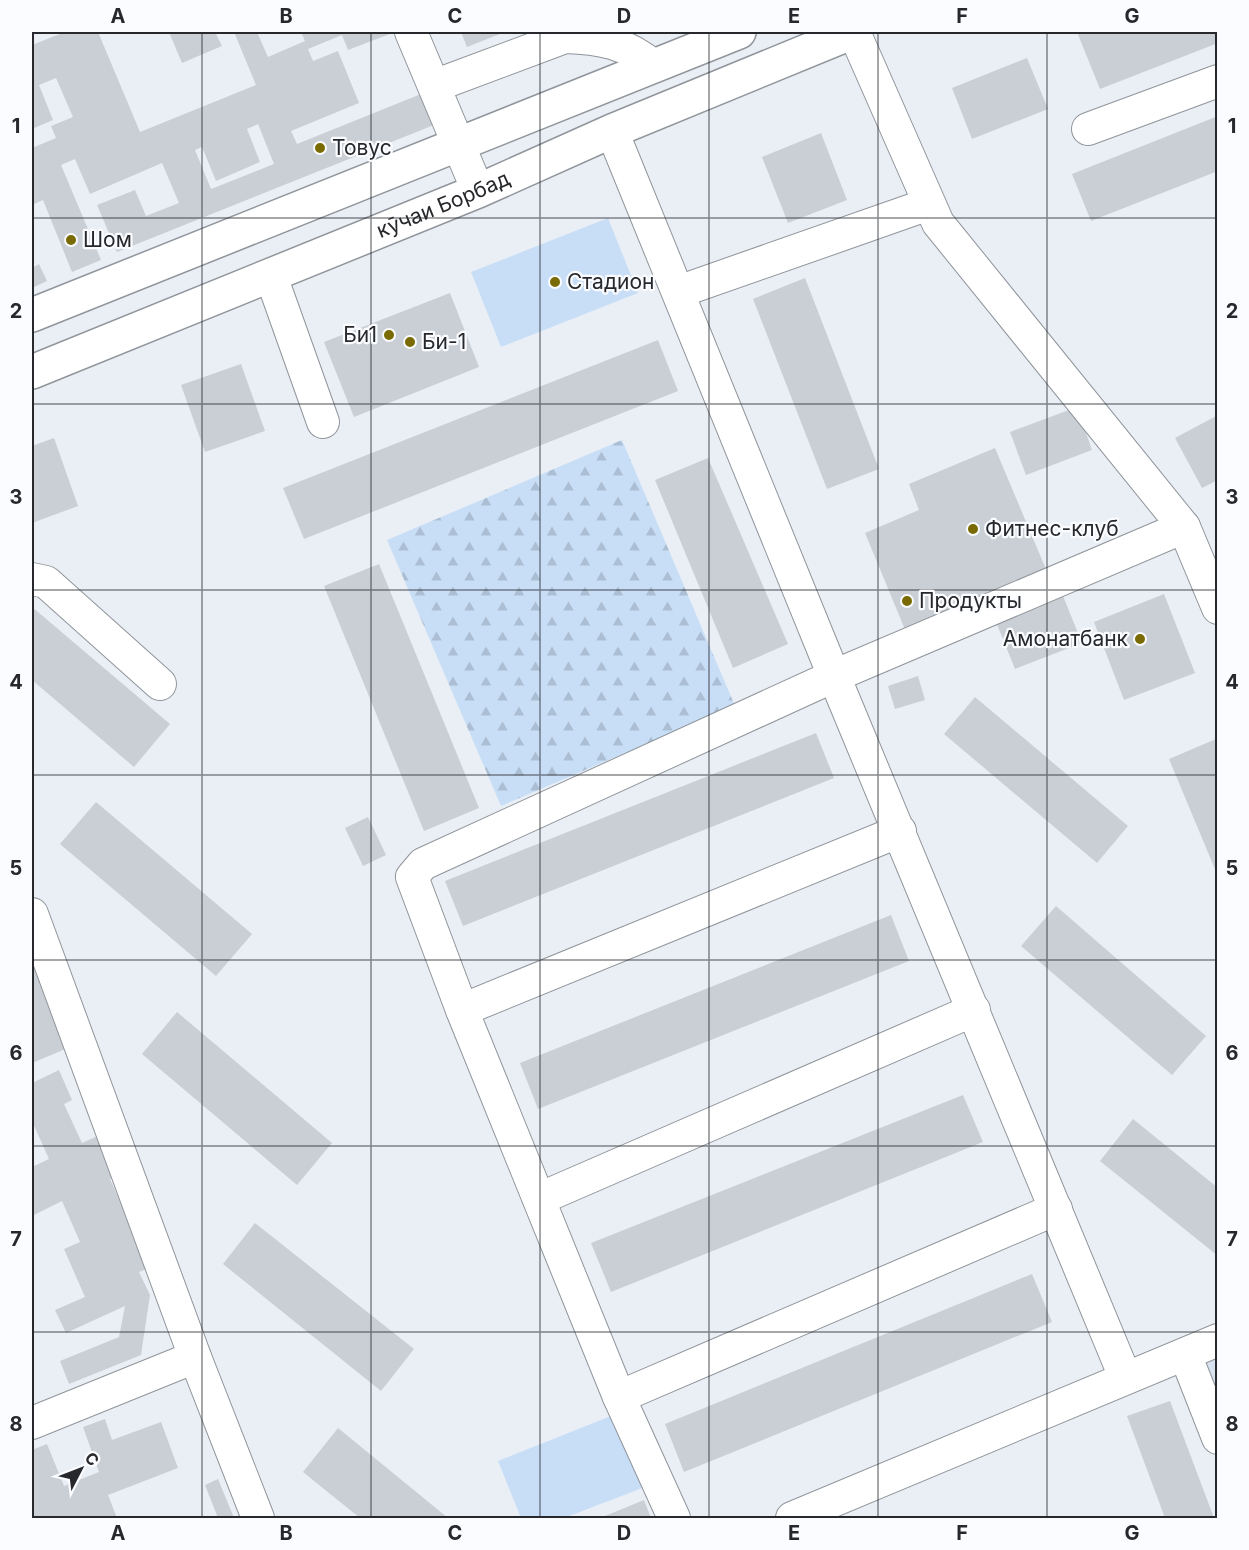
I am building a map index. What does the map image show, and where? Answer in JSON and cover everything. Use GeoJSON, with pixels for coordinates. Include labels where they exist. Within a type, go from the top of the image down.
{"type":"FeatureCollection","features":[{"type":"Feature","properties":{"kind":"main road"},"geometry":{"type":"LineString","coordinates":[[32,315],[739,32]]}},
{"type":"Feature","properties":{"kind":"main road","name":"кӯчаи Борбад"},"geometry":{"type":"LineString","coordinates":[[32,372],[478,191],[612,131],[854,32]]}},
{"type":"Feature","properties":{"kind":"street"},"geometry":{"type":"LineString","coordinates":[[411,32],[478,191]]}},
{"type":"Feature","properties":{"kind":"street"},"geometry":{"type":"LineString","coordinates":[[854,32],[938,223],[1184,527],[1208,553],[1218,608]]}},
{"type":"Feature","properties":{"kind":"street"},"geometry":{"type":"LineString","coordinates":[[434,86],[565,37],[621,44],[653,66]]}},
{"type":"Feature","properties":{"kind":"street"},"geometry":{"type":"LineString","coordinates":[[1088,129],[1218,81]]}},
{"type":"Feature","properties":{"kind":"street"},"geometry":{"type":"LineString","coordinates":[[612,131],[834,676],[1125,1377]]}},
{"type":"Feature","properties":{"kind":"street"},"geometry":{"type":"LineString","coordinates":[[678,292],[929,204]]}},
{"type":"Feature","properties":{"kind":"street"},"geometry":{"type":"LineString","coordinates":[[271,276],[323,422]]}},
{"type":"Feature","properties":{"kind":"street"},"geometry":{"type":"LineString","coordinates":[[674,1518],[619,1397],[462,1010],[412,877],[423,864],[834,676],[1184,527]]}},
{"type":"Feature","properties":{"kind":"street"},"geometry":{"type":"LineString","coordinates":[[32,579],[46,582],[160,684]]}},
{"type":"Feature","properties":{"kind":"street"},"geometry":{"type":"LineString","coordinates":[[462,1010],[900,831]]}},
{"type":"Feature","properties":{"kind":"street"},"geometry":{"type":"LineString","coordinates":[[32,914],[195,1357],[258,1518]]}},
{"type":"Feature","properties":{"kind":"street"},"geometry":{"type":"LineString","coordinates":[[539,1198],[974,1010]]}},
{"type":"Feature","properties":{"kind":"street"},"geometry":{"type":"LineString","coordinates":[[619,1397],[1056,1209]]}},
{"type":"Feature","properties":{"kind":"street"},"geometry":{"type":"LineString","coordinates":[[792,1518],[1218,1340]]}},
{"type":"Feature","properties":{"kind":"street"},"geometry":{"type":"LineString","coordinates":[[1185,1354],[1218,1438]]}},
{"type":"Feature","properties":{"kind":"street"},"geometry":{"type":"LineString","coordinates":[[32,1423],[195,1357]]}},
{"type":"Feature","properties":{"kind":"shaded area"},"geometry":{"type":"Polygon","coordinates":[[[1217,1357],[1217,1397],[1204,1363],[1217,1357]]]}},
{"type":"Feature","properties":{"kind":"green space","name":"Стадион"},"geometry":{"type":"Polygon","coordinates":[[[608,218],[638,293],[501,347],[471,272],[608,218]]]}},
{"type":"Feature","properties":{"kind":"green space"},"geometry":{"type":"Polygon","coordinates":[[[622,440],[735,706],[501,806],[387,540],[622,440]]]}},
{"type":"Feature","properties":{"kind":"green space"},"geometry":{"type":"Polygon","coordinates":[[[616,1414],[645,1487],[564,1518],[521,1518],[498,1461],[616,1414]]]}},
{"type":"Feature","properties":{"kind":"building"},"geometry":{"type":"Polygon","coordinates":[[[65,32],[98,32],[140,132],[256,85],[234,32],[257,32],[268,57],[305,41],[301,32],[395,32],[348,50],[342,35],[308,49],[313,61],[338,51],[359,103],[291,131],[297,144],[421,94],[434,125],[117,252],[97,205],[135,190],[146,216],[179,203],[162,163],[90,194],[75,159],[61,165],[101,260],[72,272],[43,200],[32,205],[32,148],[56,138],[51,126],[73,117],[56,78],[39,85],[53,120],[32,129],[32,45],[65,32]],[[258,124],[247,129],[260,162],[216,181],[202,147],[195,150],[211,189],[274,164],[258,124]]]}},
{"type":"Feature","properties":{"kind":"building"},"geometry":{"type":"Polygon","coordinates":[[[169,32],[215,32],[222,46],[182,63],[169,32]]]}},
{"type":"Feature","properties":{"kind":"building"},"geometry":{"type":"Polygon","coordinates":[[[461,32],[505,32],[467,47],[461,32]]]}},
{"type":"Feature","properties":{"kind":"building"},"geometry":{"type":"Polygon","coordinates":[[[1077,32],[1218,32],[1218,43],[1100,89],[1077,32]]]}},
{"type":"Feature","properties":{"kind":"building"},"geometry":{"type":"Polygon","coordinates":[[[1027,58],[1048,109],[972,139],[952,88],[1027,58]]]}},
{"type":"Feature","properties":{"kind":"building"},"geometry":{"type":"Polygon","coordinates":[[[1218,116],[1218,171],[1091,221],[1072,174],[1218,116]]]}},
{"type":"Feature","properties":{"kind":"building"},"geometry":{"type":"Polygon","coordinates":[[[821,133],[847,200],[788,223],[762,157],[821,133]]]}},
{"type":"Feature","properties":{"kind":"building"},"geometry":{"type":"Polygon","coordinates":[[[32,261],[34,267],[39,264],[47,281],[32,288],[32,261]]]}},
{"type":"Feature","properties":{"kind":"building"},"geometry":{"type":"Polygon","coordinates":[[[805,278],[879,469],[827,489],[753,299],[805,278]]]}},
{"type":"Feature","properties":{"kind":"building"},"geometry":{"type":"Polygon","coordinates":[[[450,293],[479,367],[354,417],[324,342],[450,293]]]}},
{"type":"Feature","properties":{"kind":"building"},"geometry":{"type":"Polygon","coordinates":[[[658,340],[678,391],[304,539],[283,488],[658,340]]]}},
{"type":"Feature","properties":{"kind":"building"},"geometry":{"type":"Polygon","coordinates":[[[241,364],[265,431],[205,452],[181,385],[241,364]]]}},
{"type":"Feature","properties":{"kind":"building"},"geometry":{"type":"Polygon","coordinates":[[[1077,407],[1092,450],[1026,475],[1010,432],[1077,407]]]}},
{"type":"Feature","properties":{"kind":"building"},"geometry":{"type":"Polygon","coordinates":[[[1218,415],[1218,480],[1202,488],[1175,438],[1218,415]]]}},
{"type":"Feature","properties":{"kind":"building"},"geometry":{"type":"Polygon","coordinates":[[[54,438],[78,506],[32,523],[32,446],[54,438]]]}},
{"type":"Feature","properties":{"kind":"building"},"geometry":{"type":"Polygon","coordinates":[[[995,448],[1048,574],[906,632],[865,533],[919,510],[909,484],[995,448]]]}},
{"type":"Feature","properties":{"kind":"building"},"geometry":{"type":"Polygon","coordinates":[[[708,458],[788,644],[733,668],[655,480],[708,458]]]}},
{"type":"Feature","properties":{"kind":"building"},"geometry":{"type":"Polygon","coordinates":[[[379,564],[479,808],[424,831],[324,586],[379,564]]]}},
{"type":"Feature","properties":{"kind":"building"},"geometry":{"type":"Polygon","coordinates":[[[1061,591],[1082,643],[1015,669],[994,617],[1061,591]]]}},
{"type":"Feature","properties":{"kind":"building"},"geometry":{"type":"Polygon","coordinates":[[[1164,594],[1195,673],[1124,700],[1094,622],[1164,594]]]}},
{"type":"Feature","properties":{"kind":"building"},"geometry":{"type":"Polygon","coordinates":[[[32,607],[170,724],[134,767],[32,680],[32,607]]]}},
{"type":"Feature","properties":{"kind":"building"},"geometry":{"type":"Polygon","coordinates":[[[918,676],[925,700],[895,709],[888,686],[918,676]]]}},
{"type":"Feature","properties":{"kind":"building"},"geometry":{"type":"Polygon","coordinates":[[[975,697],[1128,826],[1097,863],[944,734],[975,697]]]}},
{"type":"Feature","properties":{"kind":"building"},"geometry":{"type":"Polygon","coordinates":[[[816,733],[834,778],[463,926],[445,881],[816,733]]]}},
{"type":"Feature","properties":{"kind":"building"},"geometry":{"type":"Polygon","coordinates":[[[1216,739],[1217,742],[1217,874],[1169,759],[1216,739]]]}},
{"type":"Feature","properties":{"kind":"building"},"geometry":{"type":"Polygon","coordinates":[[[96,802],[252,934],[216,976],[60,844],[96,802]]]}},
{"type":"Feature","properties":{"kind":"building"},"geometry":{"type":"Polygon","coordinates":[[[368,817],[386,855],[363,866],[345,828],[368,817]]]}},
{"type":"Feature","properties":{"kind":"building"},"geometry":{"type":"Polygon","coordinates":[[[1056,906],[1206,1036],[1172,1075],[1021,946],[1056,906]]]}},
{"type":"Feature","properties":{"kind":"building"},"geometry":{"type":"Polygon","coordinates":[[[891,915],[909,961],[538,1109],[520,1063],[891,915]]]}},
{"type":"Feature","properties":{"kind":"building"},"geometry":{"type":"Polygon","coordinates":[[[32,956],[68,1048],[32,1063],[32,956]]]}},
{"type":"Feature","properties":{"kind":"building"},"geometry":{"type":"Polygon","coordinates":[[[177,1012],[332,1143],[297,1185],[142,1054],[177,1012]]]}},
{"type":"Feature","properties":{"kind":"building"},"geometry":{"type":"Polygon","coordinates":[[[59,1070],[72,1100],[64,1104],[82,1143],[100,1135],[119,1174],[110,1179],[149,1268],[139,1272],[150,1295],[141,1355],[69,1384],[60,1361],[119,1337],[125,1306],[66,1333],[55,1310],[85,1297],[64,1249],[80,1242],[62,1201],[32,1216],[32,1167],[49,1159],[32,1121],[32,1083],[59,1070]]]}},
{"type":"Feature","properties":{"kind":"building"},"geometry":{"type":"Polygon","coordinates":[[[963,1095],[983,1142],[611,1292],[591,1243],[963,1095]]]}},
{"type":"Feature","properties":{"kind":"building"},"geometry":{"type":"Polygon","coordinates":[[[1133,1119],[1218,1188],[1218,1256],[1100,1161],[1133,1119]]]}},
{"type":"Feature","properties":{"kind":"building"},"geometry":{"type":"Polygon","coordinates":[[[255,1223],[414,1349],[381,1391],[223,1264],[255,1223]]]}},
{"type":"Feature","properties":{"kind":"building"},"geometry":{"type":"Polygon","coordinates":[[[1032,1274],[1052,1322],[684,1472],[665,1424],[1032,1274]]]}},
{"type":"Feature","properties":{"kind":"building"},"geometry":{"type":"Polygon","coordinates":[[[1170,1401],[1214,1518],[1165,1518],[1127,1416],[1170,1401]]]}},
{"type":"Feature","properties":{"kind":"building"},"geometry":{"type":"Polygon","coordinates":[[[105,1419],[112,1440],[161,1422],[178,1468],[108,1495],[117,1518],[32,1518],[32,1450],[47,1444],[64,1486],[99,1472],[83,1427],[105,1419]]]}},
{"type":"Feature","properties":{"kind":"building"},"geometry":{"type":"Polygon","coordinates":[[[338,1428],[448,1518],[360,1518],[303,1472],[338,1428]]]}},
{"type":"Feature","properties":{"kind":"building"},"geometry":{"type":"Polygon","coordinates":[[[218,1479],[234,1518],[218,1518],[205,1485],[218,1479]]]}},
{"type":"Feature","properties":{"kind":"building"},"geometry":{"type":"Polygon","coordinates":[[[644,1500],[651,1518],[606,1518],[605,1516],[644,1500]]]}},
{"type":"Feature","properties":{"kind":"place","name":"Товус"},"geometry":{"type":"Point","coordinates":[320,148]}},
{"type":"Feature","properties":{"kind":"place","name":"Шом"},"geometry":{"type":"Point","coordinates":[71,240]}},
{"type":"Feature","properties":{"kind":"place","name":"Стадион"},"geometry":{"type":"Point","coordinates":[555,282]}},
{"type":"Feature","properties":{"kind":"place","name":"Би1"},"geometry":{"type":"Point","coordinates":[389,335]}},
{"type":"Feature","properties":{"kind":"place","name":"Би-1"},"geometry":{"type":"Point","coordinates":[410,342]}},
{"type":"Feature","properties":{"kind":"place","name":"Фитнес-клуб"},"geometry":{"type":"Point","coordinates":[973,529]}},
{"type":"Feature","properties":{"kind":"place","name":"Продукты"},"geometry":{"type":"Point","coordinates":[907,601]}},
{"type":"Feature","properties":{"kind":"place","name":"Амонатбанк"},"geometry":{"type":"Point","coordinates":[1140,639]}}]}
